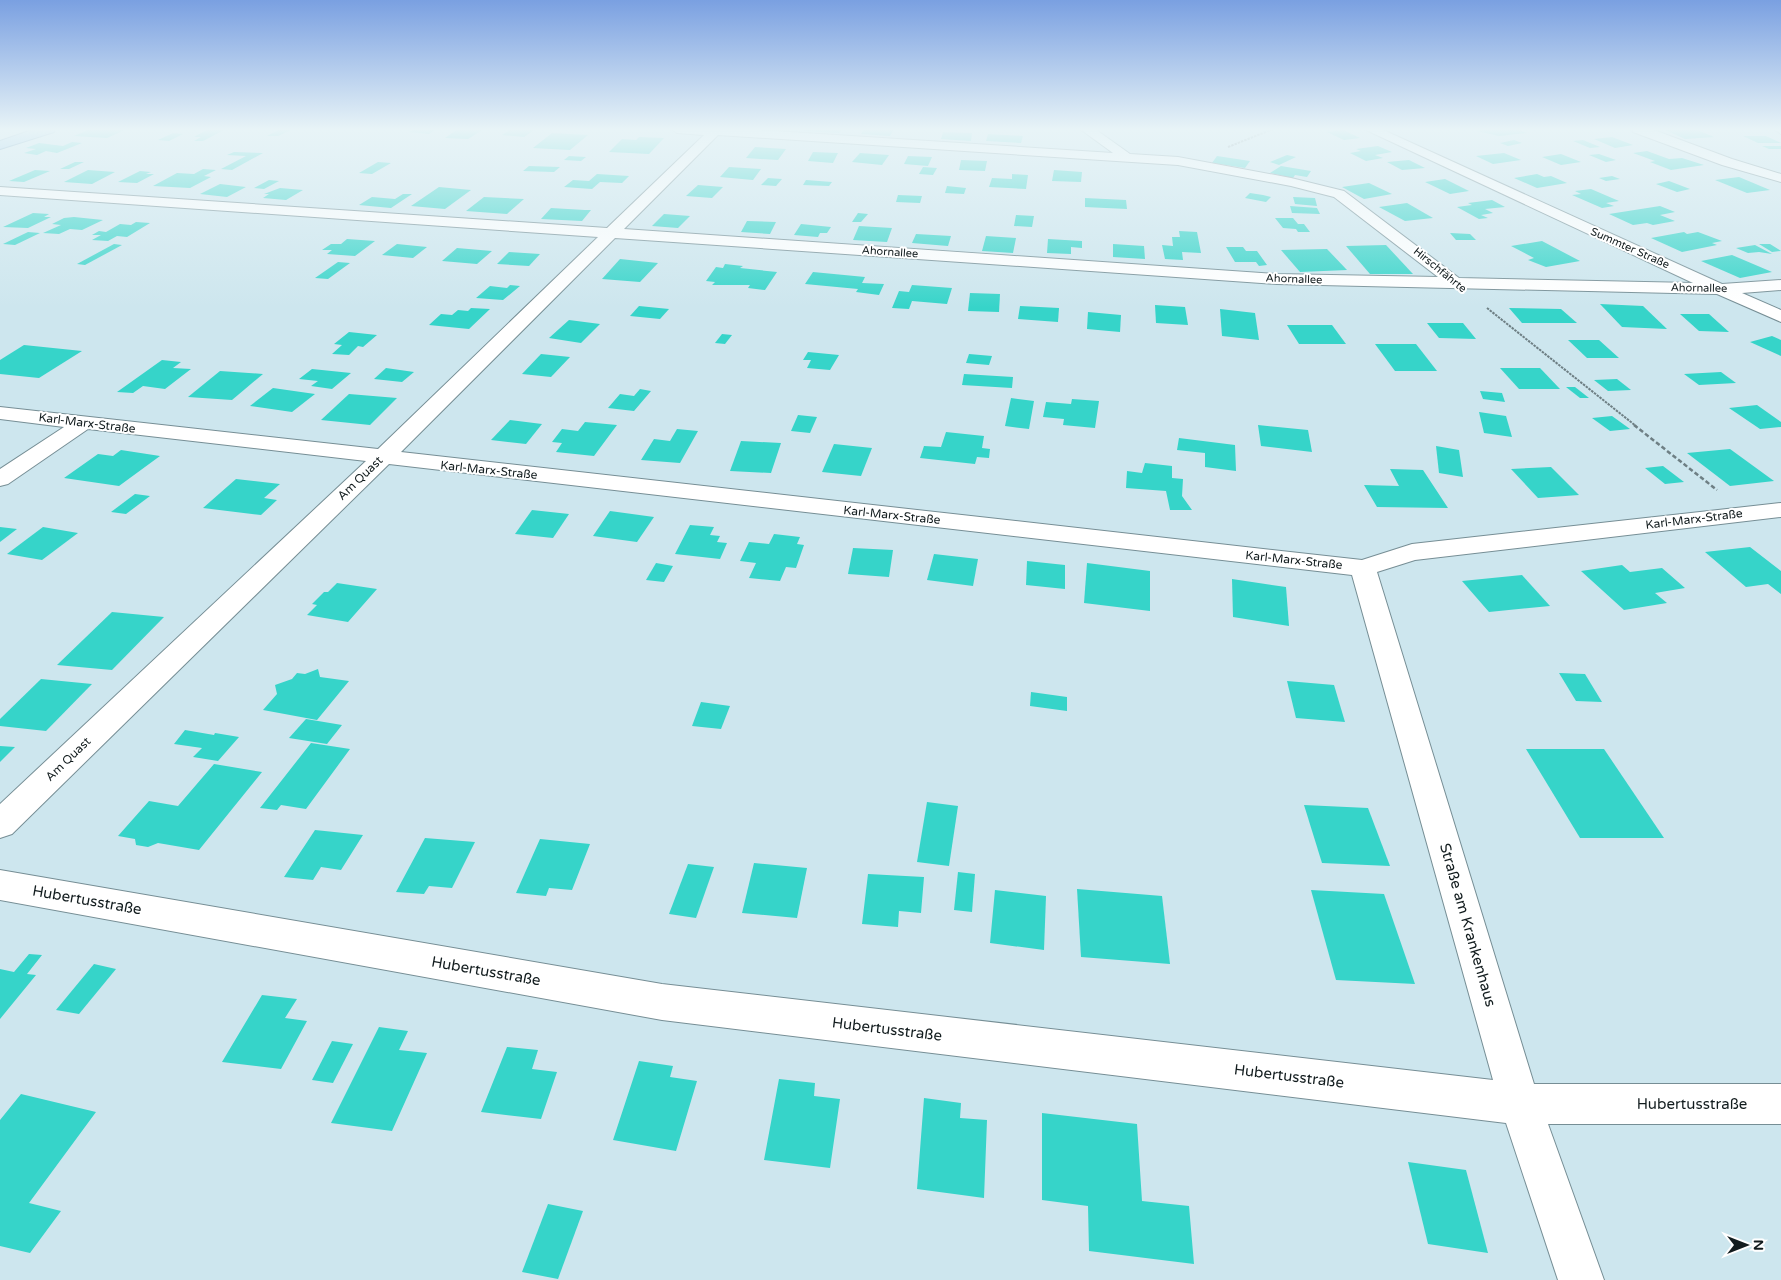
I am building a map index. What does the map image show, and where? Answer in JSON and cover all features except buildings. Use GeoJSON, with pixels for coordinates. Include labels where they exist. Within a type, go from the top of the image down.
{"type":"FeatureCollection","features":[{"type":"Feature","properties":{"kind":"street","name":"Am Quast"},"geometry":{"type":"LineString","coordinates":[[0,824],[382,458],[657,189]]}},
{"type":"Feature","properties":{"kind":"street","name":"Hirschfährte"},"geometry":{"type":"LineString","coordinates":[[1318,189],[1339,194],[1453,281]]}},
{"type":"Feature","properties":{"kind":"street","name":"Summter Straße"},"geometry":{"type":"LineString","coordinates":[[1501,189],[1781,317]]}},
{"type":"Feature","properties":{"kind":"street","name":"Ahornallee"},"geometry":{"type":"LineString","coordinates":[[0,191],[1277,279],[1453,281],[1721,289],[1781,285]]}},
{"type":"Feature","properties":{"kind":"street","name":"Karl-Marx-Straße"},"geometry":{"type":"LineString","coordinates":[[0,413],[382,458],[1363,568],[1412,552],[1781,510]]}},
{"type":"Feature","properties":{"kind":"street"},"geometry":{"type":"LineString","coordinates":[[0,479],[85,422]]}},
{"type":"Feature","properties":{"kind":"street","name":"Straße am Krankenhaus"},"geometry":{"type":"LineString","coordinates":[[1363,568],[1520,1104],[1582,1280]]}},
{"type":"Feature","properties":{"kind":"street","name":"Hubertusstraße"},"geometry":{"type":"LineString","coordinates":[[0,885],[662,1002],[1520,1104],[1781,1104]]}},
{"type":"Feature","properties":{"kind":"path","name":"Hirschfährte"},"geometry":{"type":"LineString","coordinates":[[1453,281],[1613,409],[1748,513]]}}]}
